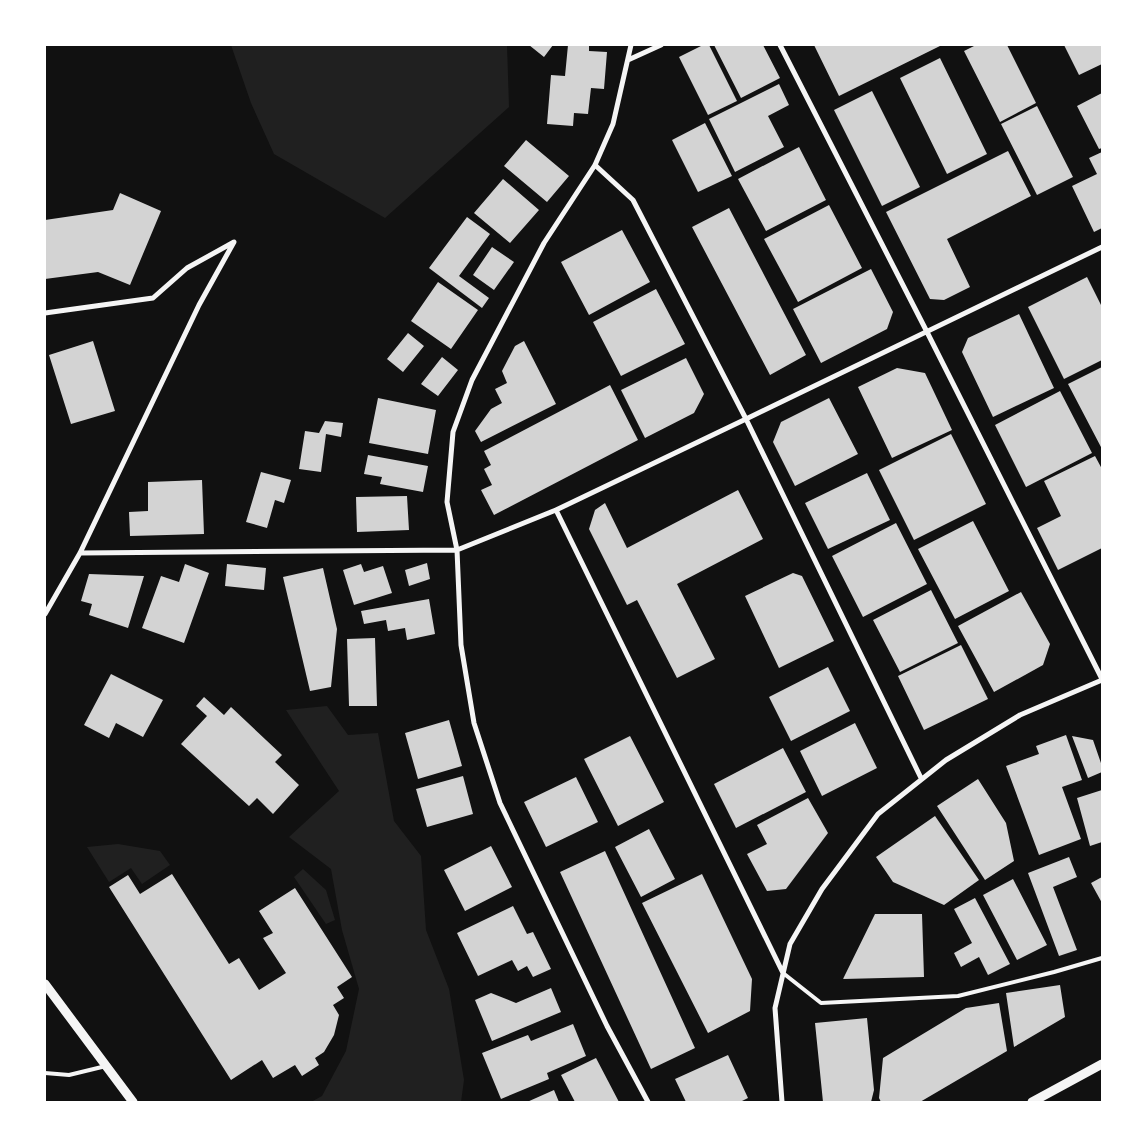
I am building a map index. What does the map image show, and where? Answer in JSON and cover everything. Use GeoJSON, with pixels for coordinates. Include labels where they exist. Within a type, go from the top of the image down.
{"type":"FeatureCollection","features":[{"type":"Feature","properties":{"kind":"street"},"geometry":{"type":"LineString","coordinates":[[631,45],[613,124],[595,165],[544,243],[472,380],[453,432],[447,502],[457,550],[461,644],[474,723],[500,803],[602,1017],[648,1102]]}},
{"type":"Feature","properties":{"kind":"street"},"geometry":{"type":"LineString","coordinates":[[628,60],[661,45]]}},
{"type":"Feature","properties":{"kind":"street"},"geometry":{"type":"LineString","coordinates":[[780,45],[928,332],[1102,680],[1020,715],[946,760],[878,814],[822,889],[790,944],[774,1008],[782,1102]]}},
{"type":"Feature","properties":{"kind":"street"},"geometry":{"type":"LineString","coordinates":[[595,165],[633,200],[746,419],[921,778]]}},
{"type":"Feature","properties":{"kind":"street"},"geometry":{"type":"LineString","coordinates":[[45,313],[153,298],[188,268],[234,242],[199,305],[80,553],[45,614]]}},
{"type":"Feature","properties":{"kind":"street"},"geometry":{"type":"LineString","coordinates":[[80,553],[457,550],[556,510],[1102,247]]}},
{"type":"Feature","properties":{"kind":"street"},"geometry":{"type":"LineString","coordinates":[[556,510],[783,973]]}},
{"type":"Feature","properties":{"kind":"street"},"geometry":{"type":"LineString","coordinates":[[45,984],[133,1102]]}},
{"type":"Feature","properties":{"kind":"street"},"geometry":{"type":"LineString","coordinates":[[1032,1102],[1102,1064]]}},
{"type":"Feature","properties":{"kind":"lane"},"geometry":{"type":"LineString","coordinates":[[783,973],[821,1003],[831,1003],[958,996],[1102,958]]}},
{"type":"Feature","properties":{"kind":"lane"},"geometry":{"type":"LineString","coordinates":[[45,1073],[69,1076],[106,1066]]}},
{"type":"Feature","properties":{"kind":"shaded area"},"geometry":{"type":"Polygon","coordinates":[[[231,45],[507,45],[509,107],[385,218],[274,154],[251,103],[231,45]]]}},
{"type":"Feature","properties":{"kind":"shaded area"},"geometry":{"type":"Polygon","coordinates":[[[327,706],[348,735],[378,733],[394,821],[421,856],[426,930],[449,989],[464,1080],[461,1102],[311,1102],[322,1096],[346,1051],[359,989],[342,930],[331,869],[289,837],[339,791],[286,710],[327,706]]]}},
{"type":"Feature","properties":{"kind":"shaded area"},"geometry":{"type":"Polygon","coordinates":[[[118,844],[160,851],[170,865],[142,884],[131,868],[109,882],[87,847],[118,844]]]}},
{"type":"Feature","properties":{"kind":"shaded area"},"geometry":{"type":"Polygon","coordinates":[[[303,869],[326,890],[335,920],[326,924],[294,877],[303,869]]]}},
{"type":"Feature","properties":{"kind":"building"},"geometry":{"type":"Polygon","coordinates":[[[529,45],[553,45],[544,57],[529,45]]]}},
{"type":"Feature","properties":{"kind":"building"},"geometry":{"type":"Polygon","coordinates":[[[568,45],[589,45],[589,51],[607,52],[604,89],[591,88],[588,114],[574,113],[573,126],[547,124],[551,75],[565,76],[568,45]]]}},
{"type":"Feature","properties":{"kind":"building"},"geometry":{"type":"Polygon","coordinates":[[[703,45],[709,45],[737,101],[708,115],[679,57],[703,45]]]}},
{"type":"Feature","properties":{"kind":"building"},"geometry":{"type":"Polygon","coordinates":[[[714,45],[763,45],[780,78],[741,98],[714,45]]]}},
{"type":"Feature","properties":{"kind":"building"},"geometry":{"type":"Polygon","coordinates":[[[814,45],[942,45],[839,96],[814,45]]]}},
{"type":"Feature","properties":{"kind":"building"},"geometry":{"type":"Polygon","coordinates":[[[976,45],[1007,45],[1036,103],[1000,122],[964,51],[976,45]]]}},
{"type":"Feature","properties":{"kind":"building"},"geometry":{"type":"Polygon","coordinates":[[[1064,45],[1102,45],[1102,64],[1079,75],[1064,45]]]}},
{"type":"Feature","properties":{"kind":"building"},"geometry":{"type":"Polygon","coordinates":[[[940,58],[987,154],[947,174],[900,78],[940,58]]]}},
{"type":"Feature","properties":{"kind":"building"},"geometry":{"type":"Polygon","coordinates":[[[779,84],[789,105],[768,116],[784,147],[735,172],[709,119],[779,84]]]}},
{"type":"Feature","properties":{"kind":"building"},"geometry":{"type":"Polygon","coordinates":[[[872,91],[920,187],[882,206],[834,110],[872,91]]]}},
{"type":"Feature","properties":{"kind":"building"},"geometry":{"type":"Polygon","coordinates":[[[1102,93],[1102,148],[1099,149],[1077,106],[1102,93]]]}},
{"type":"Feature","properties":{"kind":"building"},"geometry":{"type":"Polygon","coordinates":[[[1037,106],[1073,177],[1037,195],[1001,124],[1037,106]]]}},
{"type":"Feature","properties":{"kind":"building"},"geometry":{"type":"Polygon","coordinates":[[[705,123],[732,176],[698,192],[672,140],[705,123]]]}},
{"type":"Feature","properties":{"kind":"building"},"geometry":{"type":"Polygon","coordinates":[[[526,140],[569,176],[547,202],[504,166],[526,140]]]}},
{"type":"Feature","properties":{"kind":"building"},"geometry":{"type":"Polygon","coordinates":[[[799,147],[826,200],[766,231],[738,179],[799,147]]]}},
{"type":"Feature","properties":{"kind":"building"},"geometry":{"type":"Polygon","coordinates":[[[1008,151],[1031,196],[947,239],[970,287],[944,300],[930,299],[886,212],[1008,151]]]}},
{"type":"Feature","properties":{"kind":"building"},"geometry":{"type":"Polygon","coordinates":[[[1102,152],[1102,228],[1094,232],[1072,186],[1097,174],[1089,158],[1102,152]]]}},
{"type":"Feature","properties":{"kind":"building"},"geometry":{"type":"Polygon","coordinates":[[[503,179],[539,210],[510,243],[474,213],[503,179]]]}},
{"type":"Feature","properties":{"kind":"building"},"geometry":{"type":"Polygon","coordinates":[[[120,193],[161,211],[130,285],[98,272],[45,279],[45,220],[113,210],[120,193]]]}},
{"type":"Feature","properties":{"kind":"building"},"geometry":{"type":"Polygon","coordinates":[[[829,205],[862,268],[798,302],[764,239],[829,205]]]}},
{"type":"Feature","properties":{"kind":"building"},"geometry":{"type":"Polygon","coordinates":[[[729,208],[806,355],[770,375],[692,227],[729,208]]]}},
{"type":"Feature","properties":{"kind":"building"},"geometry":{"type":"Polygon","coordinates":[[[467,217],[490,234],[459,276],[489,298],[482,308],[429,268],[467,217]]]}},
{"type":"Feature","properties":{"kind":"building"},"geometry":{"type":"Polygon","coordinates":[[[622,230],[650,282],[589,315],[561,262],[622,230]]]}},
{"type":"Feature","properties":{"kind":"building"},"geometry":{"type":"Polygon","coordinates":[[[492,247],[514,262],[494,290],[473,275],[492,247]]]}},
{"type":"Feature","properties":{"kind":"building"},"geometry":{"type":"Polygon","coordinates":[[[871,269],[893,312],[887,329],[821,363],[793,309],[871,269]]]}},
{"type":"Feature","properties":{"kind":"building"},"geometry":{"type":"Polygon","coordinates":[[[1087,277],[1102,307],[1102,360],[1064,379],[1028,307],[1087,277]]]}},
{"type":"Feature","properties":{"kind":"building"},"geometry":{"type":"Polygon","coordinates":[[[438,282],[478,310],[451,349],[411,321],[438,282]]]}},
{"type":"Feature","properties":{"kind":"building"},"geometry":{"type":"Polygon","coordinates":[[[656,289],[685,344],[621,376],[593,322],[656,289]]]}},
{"type":"Feature","properties":{"kind":"building"},"geometry":{"type":"Polygon","coordinates":[[[1019,314],[1054,388],[993,417],[962,352],[968,338],[1019,314]]]}},
{"type":"Feature","properties":{"kind":"building"},"geometry":{"type":"Polygon","coordinates":[[[408,333],[424,346],[403,372],[387,359],[408,333]]]}},
{"type":"Feature","properties":{"kind":"building"},"geometry":{"type":"Polygon","coordinates":[[[93,341],[115,411],[71,424],[49,355],[93,341]]]}},
{"type":"Feature","properties":{"kind":"building"},"geometry":{"type":"Polygon","coordinates":[[[524,341],[556,404],[481,442],[475,431],[491,409],[502,403],[495,389],[507,383],[502,371],[515,346],[524,341]]]}},
{"type":"Feature","properties":{"kind":"building"},"geometry":{"type":"Polygon","coordinates":[[[442,357],[458,370],[438,396],[421,384],[442,357]]]}},
{"type":"Feature","properties":{"kind":"building"},"geometry":{"type":"Polygon","coordinates":[[[686,358],[704,394],[694,413],[645,438],[621,390],[686,358]]]}},
{"type":"Feature","properties":{"kind":"building"},"geometry":{"type":"Polygon","coordinates":[[[1102,367],[1102,449],[1068,384],[1102,367]]]}},
{"type":"Feature","properties":{"kind":"building"},"geometry":{"type":"Polygon","coordinates":[[[897,368],[925,373],[952,430],[892,458],[858,387],[897,368]]]}},
{"type":"Feature","properties":{"kind":"building"},"geometry":{"type":"Polygon","coordinates":[[[610,385],[638,440],[494,515],[481,490],[492,485],[484,469],[491,465],[484,451],[610,385]]]}},
{"type":"Feature","properties":{"kind":"building"},"geometry":{"type":"Polygon","coordinates":[[[1060,391],[1092,453],[1026,487],[995,425],[1060,391]]]}},
{"type":"Feature","properties":{"kind":"building"},"geometry":{"type":"Polygon","coordinates":[[[378,398],[436,410],[428,454],[369,443],[378,398]]]}},
{"type":"Feature","properties":{"kind":"building"},"geometry":{"type":"Polygon","coordinates":[[[829,398],[858,454],[795,486],[773,442],[781,422],[829,398]]]}},
{"type":"Feature","properties":{"kind":"building"},"geometry":{"type":"Polygon","coordinates":[[[325,421],[343,423],[341,437],[326,434],[321,472],[299,469],[305,431],[319,433],[325,421]]]}},
{"type":"Feature","properties":{"kind":"building"},"geometry":{"type":"Polygon","coordinates":[[[951,434],[986,504],[914,540],[879,470],[951,434]]]}},
{"type":"Feature","properties":{"kind":"building"},"geometry":{"type":"Polygon","coordinates":[[[368,455],[428,466],[423,492],[380,484],[382,477],[364,474],[368,455]]]}},
{"type":"Feature","properties":{"kind":"building"},"geometry":{"type":"Polygon","coordinates":[[[1095,456],[1102,469],[1102,548],[1058,570],[1037,528],[1061,516],[1044,481],[1095,456]]]}},
{"type":"Feature","properties":{"kind":"building"},"geometry":{"type":"Polygon","coordinates":[[[261,472],[291,480],[284,503],[275,500],[267,528],[246,522],[261,472]]]}},
{"type":"Feature","properties":{"kind":"building"},"geometry":{"type":"Polygon","coordinates":[[[867,473],[890,520],[828,549],[805,503],[867,473]]]}},
{"type":"Feature","properties":{"kind":"building"},"geometry":{"type":"Polygon","coordinates":[[[202,480],[204,534],[130,536],[129,512],[148,511],[148,482],[202,480]]]}},
{"type":"Feature","properties":{"kind":"building"},"geometry":{"type":"Polygon","coordinates":[[[738,490],[763,539],[677,584],[715,659],[677,678],[637,600],[627,605],[589,529],[595,510],[605,503],[627,548],[738,490]]]}},
{"type":"Feature","properties":{"kind":"building"},"geometry":{"type":"Polygon","coordinates":[[[407,496],[409,530],[357,532],[356,497],[407,496]]]}},
{"type":"Feature","properties":{"kind":"building"},"geometry":{"type":"Polygon","coordinates":[[[973,521],[1009,591],[955,619],[918,549],[973,521]]]}},
{"type":"Feature","properties":{"kind":"building"},"geometry":{"type":"Polygon","coordinates":[[[896,523],[927,584],[863,617],[832,556],[896,523]]]}},
{"type":"Feature","properties":{"kind":"building"},"geometry":{"type":"Polygon","coordinates":[[[427,563],[430,579],[409,586],[405,570],[427,563]]]}},
{"type":"Feature","properties":{"kind":"building"},"geometry":{"type":"Polygon","coordinates":[[[185,564],[209,573],[184,643],[142,628],[161,576],[179,582],[185,564]]]}},
{"type":"Feature","properties":{"kind":"building"},"geometry":{"type":"Polygon","coordinates":[[[227,564],[266,568],[264,590],[225,586],[227,564]]]}},
{"type":"Feature","properties":{"kind":"building"},"geometry":{"type":"Polygon","coordinates":[[[361,564],[364,572],[383,566],[392,593],[354,605],[343,570],[361,564]]]}},
{"type":"Feature","properties":{"kind":"building"},"geometry":{"type":"Polygon","coordinates":[[[323,568],[337,629],[331,687],[310,691],[283,577],[323,568]]]}},
{"type":"Feature","properties":{"kind":"building"},"geometry":{"type":"Polygon","coordinates":[[[793,573],[802,576],[834,641],[779,668],[745,596],[793,573]]]}},
{"type":"Feature","properties":{"kind":"building"},"geometry":{"type":"Polygon","coordinates":[[[89,574],[144,576],[128,628],[89,615],[92,604],[81,601],[89,574]]]}},
{"type":"Feature","properties":{"kind":"building"},"geometry":{"type":"Polygon","coordinates":[[[931,590],[958,643],[900,672],[873,620],[931,590]]]}},
{"type":"Feature","properties":{"kind":"building"},"geometry":{"type":"Polygon","coordinates":[[[1021,592],[1050,644],[1043,665],[994,692],[958,626],[1021,592]]]}},
{"type":"Feature","properties":{"kind":"building"},"geometry":{"type":"Polygon","coordinates":[[[429,599],[435,634],[407,640],[405,628],[388,631],[386,620],[364,624],[361,611],[429,599]]]}},
{"type":"Feature","properties":{"kind":"building"},"geometry":{"type":"Polygon","coordinates":[[[375,638],[377,706],[349,706],[347,639],[375,638]]]}},
{"type":"Feature","properties":{"kind":"building"},"geometry":{"type":"Polygon","coordinates":[[[961,645],[988,699],[924,730],[898,676],[961,645]]]}},
{"type":"Feature","properties":{"kind":"building"},"geometry":{"type":"Polygon","coordinates":[[[828,667],[850,711],[791,741],[769,697],[828,667]]]}},
{"type":"Feature","properties":{"kind":"building"},"geometry":{"type":"Polygon","coordinates":[[[111,674],[163,700],[143,737],[116,723],[109,738],[84,725],[111,674]]]}},
{"type":"Feature","properties":{"kind":"building"},"geometry":{"type":"Polygon","coordinates":[[[204,697],[224,715],[231,707],[282,755],[275,762],[299,785],[273,814],[257,798],[249,806],[181,744],[207,716],[196,706],[204,697]]]}},
{"type":"Feature","properties":{"kind":"building"},"geometry":{"type":"Polygon","coordinates":[[[449,720],[462,766],[418,779],[405,733],[449,720]]]}},
{"type":"Feature","properties":{"kind":"building"},"geometry":{"type":"Polygon","coordinates":[[[855,723],[877,768],[822,796],[800,751],[855,723]]]}},
{"type":"Feature","properties":{"kind":"building"},"geometry":{"type":"Polygon","coordinates":[[[1066,735],[1082,780],[1062,787],[1081,839],[1039,855],[1006,766],[1039,754],[1036,746],[1066,735]]]}},
{"type":"Feature","properties":{"kind":"building"},"geometry":{"type":"Polygon","coordinates":[[[630,736],[664,802],[618,826],[584,759],[630,736]]]}},
{"type":"Feature","properties":{"kind":"building"},"geometry":{"type":"Polygon","coordinates":[[[1072,736],[1093,740],[1102,766],[1102,772],[1088,778],[1072,736]]]}},
{"type":"Feature","properties":{"kind":"building"},"geometry":{"type":"Polygon","coordinates":[[[783,748],[806,792],[736,828],[714,784],[783,748]]]}},
{"type":"Feature","properties":{"kind":"building"},"geometry":{"type":"Polygon","coordinates":[[[463,776],[473,814],[427,827],[416,789],[463,776]]]}},
{"type":"Feature","properties":{"kind":"building"},"geometry":{"type":"Polygon","coordinates":[[[576,777],[598,822],[546,847],[524,802],[576,777]]]}},
{"type":"Feature","properties":{"kind":"building"},"geometry":{"type":"Polygon","coordinates":[[[978,779],[1006,823],[1014,861],[985,880],[937,806],[978,779]]]}},
{"type":"Feature","properties":{"kind":"building"},"geometry":{"type":"Polygon","coordinates":[[[1102,790],[1102,842],[1090,846],[1077,798],[1102,790]]]}},
{"type":"Feature","properties":{"kind":"building"},"geometry":{"type":"Polygon","coordinates":[[[808,798],[828,833],[786,889],[767,891],[747,854],[767,844],[757,825],[808,798]]]}},
{"type":"Feature","properties":{"kind":"building"},"geometry":{"type":"Polygon","coordinates":[[[935,816],[979,880],[944,905],[893,882],[876,857],[935,816]]]}},
{"type":"Feature","properties":{"kind":"building"},"geometry":{"type":"Polygon","coordinates":[[[649,829],[675,879],[641,897],[615,847],[649,829]]]}},
{"type":"Feature","properties":{"kind":"building"},"geometry":{"type":"Polygon","coordinates":[[[491,846],[512,887],[465,911],[444,870],[491,846]]]}},
{"type":"Feature","properties":{"kind":"building"},"geometry":{"type":"Polygon","coordinates":[[[605,851],[695,1048],[651,1069],[560,872],[605,851]]]}},
{"type":"Feature","properties":{"kind":"building"},"geometry":{"type":"Polygon","coordinates":[[[1069,857],[1077,877],[1053,887],[1077,950],[1059,956],[1028,873],[1069,857]]]}},
{"type":"Feature","properties":{"kind":"building"},"geometry":{"type":"Polygon","coordinates":[[[172,874],[229,964],[239,958],[259,990],[286,973],[263,938],[273,933],[259,911],[295,888],[352,977],[337,987],[344,998],[333,1005],[339,1015],[334,1035],[324,1052],[315,1058],[319,1065],[302,1076],[295,1065],[273,1078],[262,1060],[231,1080],[109,887],[128,875],[140,894],[172,874]]]}},
{"type":"Feature","properties":{"kind":"building"},"geometry":{"type":"Polygon","coordinates":[[[702,874],[752,979],[750,1011],[708,1033],[642,903],[702,874]]]}},
{"type":"Feature","properties":{"kind":"building"},"geometry":{"type":"Polygon","coordinates":[[[1102,877],[1102,903],[1091,883],[1102,877]]]}},
{"type":"Feature","properties":{"kind":"building"},"geometry":{"type":"Polygon","coordinates":[[[1013,879],[1047,945],[1017,960],[983,895],[1013,879]]]}},
{"type":"Feature","properties":{"kind":"building"},"geometry":{"type":"Polygon","coordinates":[[[975,898],[1010,964],[988,975],[979,957],[961,967],[954,953],[972,943],[954,909],[975,898]]]}},
{"type":"Feature","properties":{"kind":"building"},"geometry":{"type":"Polygon","coordinates":[[[513,906],[527,934],[533,932],[551,969],[533,977],[527,966],[518,971],[512,960],[478,976],[457,933],[513,906]]]}},
{"type":"Feature","properties":{"kind":"building"},"geometry":{"type":"Polygon","coordinates":[[[875,914],[922,914],[924,977],[843,979],[875,914]]]}},
{"type":"Feature","properties":{"kind":"building"},"geometry":{"type":"Polygon","coordinates":[[[1060,985],[1065,1017],[1014,1047],[1006,993],[1060,985]]]}},
{"type":"Feature","properties":{"kind":"building"},"geometry":{"type":"Polygon","coordinates":[[[551,988],[561,1012],[492,1041],[475,1000],[491,993],[516,1003],[551,988]]]}},
{"type":"Feature","properties":{"kind":"building"},"geometry":{"type":"Polygon","coordinates":[[[999,1003],[1007,1051],[920,1102],[881,1102],[879,1098],[883,1058],[966,1008],[999,1003]]]}},
{"type":"Feature","properties":{"kind":"building"},"geometry":{"type":"Polygon","coordinates":[[[867,1018],[874,1090],[871,1102],[823,1102],[815,1023],[867,1018]]]}},
{"type":"Feature","properties":{"kind":"building"},"geometry":{"type":"Polygon","coordinates":[[[573,1024],[586,1056],[547,1073],[549,1079],[501,1099],[482,1053],[528,1035],[531,1041],[573,1024]]]}},
{"type":"Feature","properties":{"kind":"building"},"geometry":{"type":"Polygon","coordinates":[[[728,1055],[748,1098],[740,1102],[686,1102],[675,1079],[728,1055]]]}},
{"type":"Feature","properties":{"kind":"building"},"geometry":{"type":"Polygon","coordinates":[[[596,1058],[619,1102],[575,1102],[561,1075],[596,1058]]]}},
{"type":"Feature","properties":{"kind":"building"},"geometry":{"type":"Polygon","coordinates":[[[554,1090],[559,1102],[527,1102],[554,1090]]]}}]}
